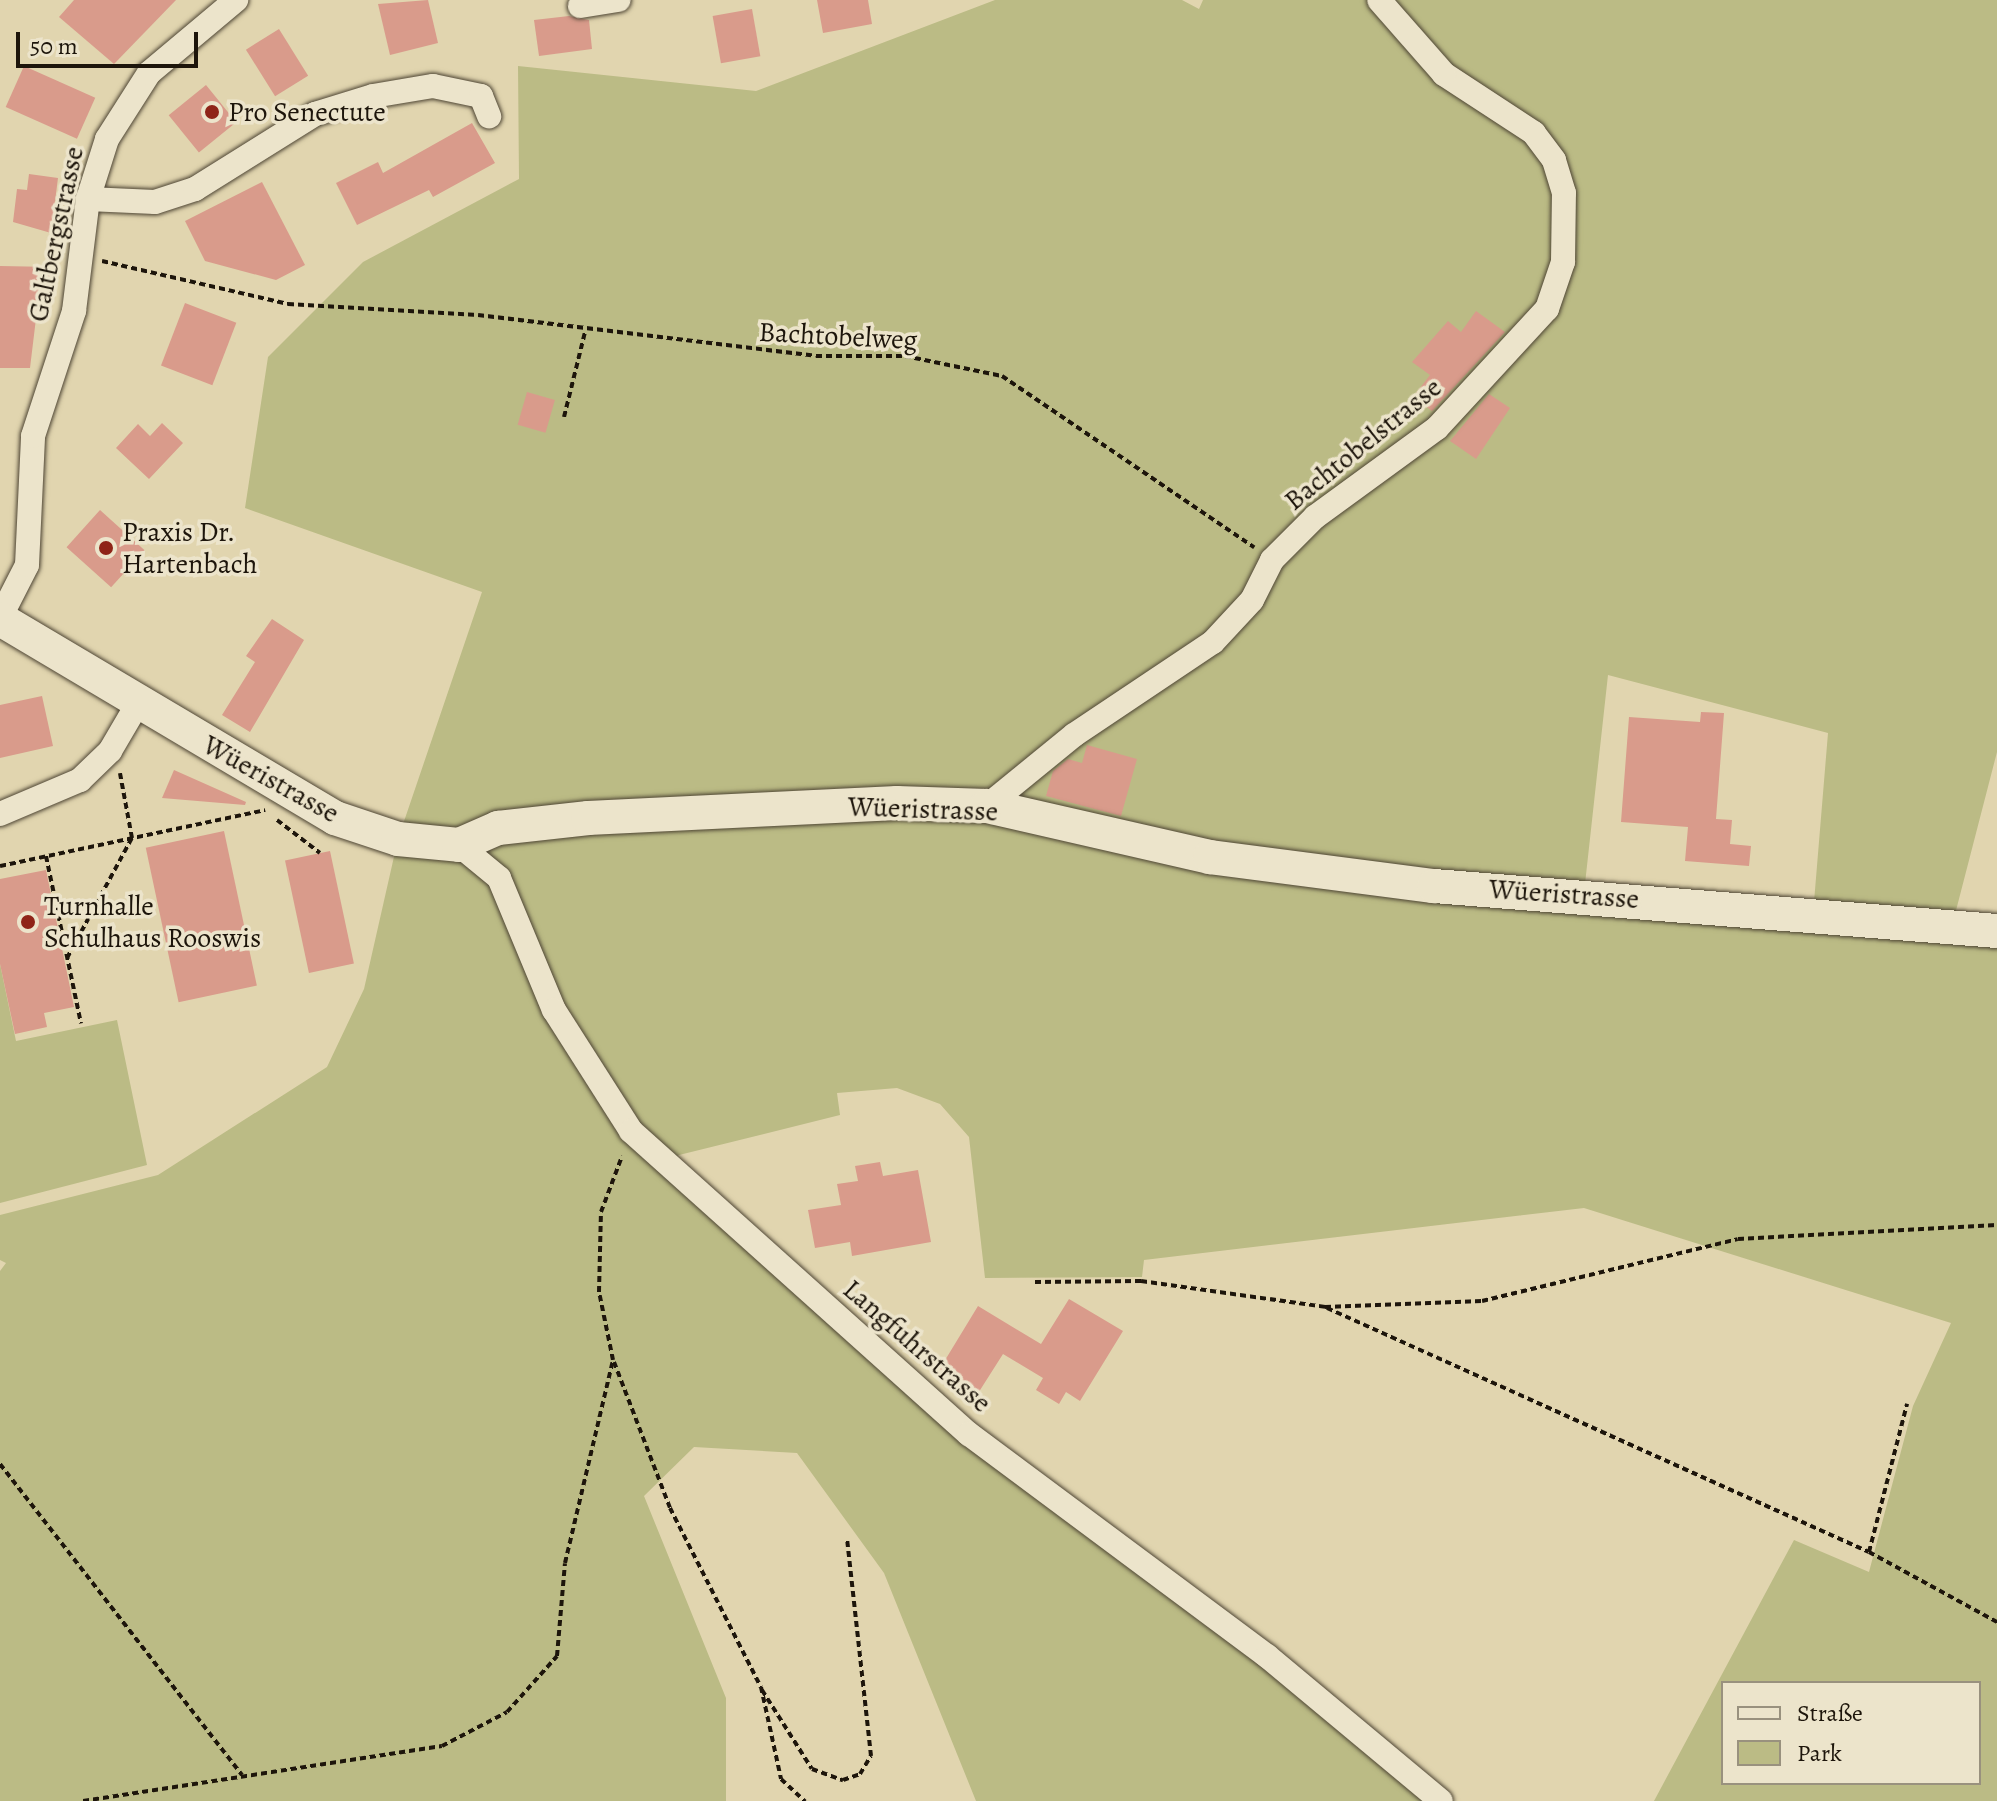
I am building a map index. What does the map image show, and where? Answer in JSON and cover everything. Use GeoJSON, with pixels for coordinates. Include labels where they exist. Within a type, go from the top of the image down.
{"type":"FeatureCollection","features":[{"type":"Feature","properties":{"kind":"street","name":"Galtbergstrasse"},"geometry":{"type":"LineString","coordinates":[[0,618],[27,565],[28,465],[74,311],[88,199],[107,139],[149,73],[236,0]]}},
{"type":"Feature","properties":{"kind":"street"},"geometry":{"type":"LineString","coordinates":[[580,6],[619,0]]}},
{"type":"Feature","properties":{"kind":"street","name":"Bachtobelstrasse"},"geometry":{"type":"LineString","coordinates":[[987,806],[1074,735],[1213,642],[1252,600],[1272,560],[1485,382],[1547,309],[1563,262],[1564,193],[1554,160],[1534,133],[1444,74],[1379,0]]}},
{"type":"Feature","properties":{"kind":"street"},"geometry":{"type":"LineString","coordinates":[[88,199],[155,202],[195,189],[315,114],[373,96],[433,86],[481,96],[489,116]]}},
{"type":"Feature","properties":{"kind":"street","name":"Wüeristrasse"},"geometry":{"type":"LineString","coordinates":[[0,618],[137,705],[285,808],[335,818],[398,839],[459,845],[498,828],[588,818],[897,803],[987,806],[1210,857],[1434,886],[1997,931]]}},
{"type":"Feature","properties":{"kind":"street"},"geometry":{"type":"LineString","coordinates":[[0,814],[71,786],[115,743],[137,705]]}},
{"type":"Feature","properties":{"kind":"street","name":"Langfuhrstrasse"},"geometry":{"type":"LineString","coordinates":[[459,845],[499,878],[554,1010],[631,1131],[969,1434],[1267,1656],[1441,1801]]}},
{"type":"Feature","properties":{"kind":"path","name":"Bachtobelweg"},"geometry":{"type":"LineString","coordinates":[[130,265],[288,304],[478,315],[585,332],[816,356],[905,356],[1002,376],[1272,560]]}},
{"type":"Feature","properties":{"kind":"path"},"geometry":{"type":"LineString","coordinates":[[564,417],[585,332]]}},
{"type":"Feature","properties":{"kind":"path"},"geometry":{"type":"LineString","coordinates":[[67,958],[132,838],[115,743]]}},
{"type":"Feature","properties":{"kind":"path"},"geometry":{"type":"LineString","coordinates":[[0,866],[285,808],[320,853]]}},
{"type":"Feature","properties":{"kind":"path"},"geometry":{"type":"LineString","coordinates":[[46,856],[81,1023]]}},
{"type":"Feature","properties":{"kind":"path"},"geometry":{"type":"LineString","coordinates":[[631,1131],[601,1212],[599,1292],[613,1360],[670,1508],[761,1687],[812,1769],[843,1780],[860,1774],[871,1756],[847,1538]]}},
{"type":"Feature","properties":{"kind":"path"},"geometry":{"type":"LineString","coordinates":[[1035,1282],[1141,1281],[1325,1307],[1482,1301],[1738,1239],[1997,1225]]}},
{"type":"Feature","properties":{"kind":"path"},"geometry":{"type":"LineString","coordinates":[[1325,1307],[1869,1552],[1997,1622]]}},
{"type":"Feature","properties":{"kind":"path"},"geometry":{"type":"LineString","coordinates":[[83,1801],[442,1746],[507,1712],[557,1656],[565,1563],[613,1360]]}},
{"type":"Feature","properties":{"kind":"path"},"geometry":{"type":"LineString","coordinates":[[1869,1552],[1907,1404]]}},
{"type":"Feature","properties":{"kind":"path"},"geometry":{"type":"LineString","coordinates":[[0,1464],[242,1775]]}},
{"type":"Feature","properties":{"kind":"path"},"geometry":{"type":"LineString","coordinates":[[761,1687],[781,1779],[805,1801]]}},
{"type":"Feature","properties":{"kind":"green space"},"geometry":{"type":"Polygon","coordinates":[[[995,0],[1182,0],[1199,9],[1203,0],[1997,0],[1997,752],[1952,926],[1997,931],[1997,1801],[1654,1801],[1794,1540],[1869,1572],[1913,1406],[1951,1323],[1584,1208],[1144,1260],[1142,1277],[985,1278],[969,1137],[940,1104],[897,1088],[837,1093],[840,1115],[679,1155],[667,1165],[969,1434],[1441,1801],[976,1801],[884,1573],[797,1453],[694,1447],[644,1496],[726,1698],[726,1801],[0,1801],[0,1271],[6,1263],[0,1260],[0,1215],[158,1175],[327,1067],[364,989],[398,839],[482,592],[245,508],[268,357],[363,262],[519,179],[518,66],[756,91],[995,0]],[[1608,675],[1584,893],[1813,914],[1828,733],[1608,675]]]}},
{"type":"Feature","properties":{"kind":"green space"},"geometry":{"type":"Polygon","coordinates":[[[0,964],[16,1041],[117,1020],[147,1165],[0,1203],[0,964]]]}},
{"type":"Feature","properties":{"kind":"building"},"geometry":{"type":"Polygon","coordinates":[[[74,0],[176,0],[114,64],[59,17],[74,0]]]}},
{"type":"Feature","properties":{"kind":"building"},"geometry":{"type":"Polygon","coordinates":[[[428,0],[438,43],[390,55],[378,4],[428,0]]]}},
{"type":"Feature","properties":{"kind":"building"},"geometry":{"type":"Polygon","coordinates":[[[817,0],[868,0],[872,24],[823,33],[817,0]]]}},
{"type":"Feature","properties":{"kind":"building"},"geometry":{"type":"Polygon","coordinates":[[[752,9],[760,56],[721,63],[713,16],[752,9]]]}},
{"type":"Feature","properties":{"kind":"building"},"geometry":{"type":"Polygon","coordinates":[[[569,16],[589,20],[592,49],[539,56],[534,20],[569,16]]]}},
{"type":"Feature","properties":{"kind":"building"},"geometry":{"type":"Polygon","coordinates":[[[279,29],[308,76],[275,96],[246,50],[279,29]]]}},
{"type":"Feature","properties":{"kind":"building"},"geometry":{"type":"Polygon","coordinates":[[[24,66],[95,98],[77,139],[6,107],[24,66]]]}},
{"type":"Feature","properties":{"kind":"building"},"geometry":{"type":"Polygon","coordinates":[[[206,85],[236,122],[199,153],[169,115],[206,85]]]}},
{"type":"Feature","properties":{"kind":"building"},"geometry":{"type":"Polygon","coordinates":[[[472,123],[495,163],[433,197],[429,190],[357,225],[336,183],[378,162],[383,173],[472,123]]]}},
{"type":"Feature","properties":{"kind":"building"},"geometry":{"type":"Polygon","coordinates":[[[29,174],[58,178],[51,233],[13,222],[17,189],[27,190],[29,174]]]}},
{"type":"Feature","properties":{"kind":"building"},"geometry":{"type":"Polygon","coordinates":[[[262,182],[305,265],[276,280],[205,261],[185,221],[262,182]]]}},
{"type":"Feature","properties":{"kind":"building"},"geometry":{"type":"Polygon","coordinates":[[[0,266],[53,267],[52,303],[38,302],[30,368],[0,368],[0,266]]]}},
{"type":"Feature","properties":{"kind":"building"},"geometry":{"type":"Polygon","coordinates":[[[185,303],[236,323],[212,385],[161,366],[185,303]]]}},
{"type":"Feature","properties":{"kind":"building"},"geometry":{"type":"Polygon","coordinates":[[[1476,311],[1505,332],[1432,411],[1413,397],[1430,375],[1412,362],[1448,321],[1461,332],[1476,311]]]}},
{"type":"Feature","properties":{"kind":"building"},"geometry":{"type":"Polygon","coordinates":[[[527,392],[555,400],[546,433],[518,425],[527,392]]]}},
{"type":"Feature","properties":{"kind":"building"},"geometry":{"type":"Polygon","coordinates":[[[1489,394],[1510,408],[1476,459],[1450,441],[1489,394]]]}},
{"type":"Feature","properties":{"kind":"building"},"geometry":{"type":"Polygon","coordinates":[[[162,423],[183,443],[149,479],[116,448],[138,424],[150,436],[162,423]]]}},
{"type":"Feature","properties":{"kind":"building","name":"Praxis Dr. Hartenbach"},"geometry":{"type":"Polygon","coordinates":[[[100,510],[145,550],[111,587],[67,547],[100,510]]]}},
{"type":"Feature","properties":{"kind":"building"},"geometry":{"type":"Polygon","coordinates":[[[272,619],[304,640],[250,732],[222,715],[255,662],[246,656],[272,619]]]}},
{"type":"Feature","properties":{"kind":"building"},"geometry":{"type":"Polygon","coordinates":[[[42,696],[53,746],[0,758],[0,705],[42,696]]]}},
{"type":"Feature","properties":{"kind":"building"},"geometry":{"type":"Polygon","coordinates":[[[1701,712],[1724,713],[1716,819],[1732,820],[1730,844],[1751,846],[1749,866],[1685,861],[1688,827],[1621,822],[1629,717],[1700,722],[1701,712]]]}},
{"type":"Feature","properties":{"kind":"building"},"geometry":{"type":"Polygon","coordinates":[[[1087,745],[1137,759],[1121,816],[1046,796],[1053,771],[1068,759],[1082,763],[1087,745]]]}},
{"type":"Feature","properties":{"kind":"building"},"geometry":{"type":"Polygon","coordinates":[[[174,770],[246,802],[245,805],[162,798],[174,770]]]}},
{"type":"Feature","properties":{"kind":"building"},"geometry":{"type":"Polygon","coordinates":[[[224,831],[257,986],[179,1002],[146,848],[224,831]]]}},
{"type":"Feature","properties":{"kind":"building"},"geometry":{"type":"Polygon","coordinates":[[[330,851],[354,963],[309,973],[285,861],[330,851]]]}},
{"type":"Feature","properties":{"kind":"building","name":"Turnhalle Schulhaus Rooswis"},"geometry":{"type":"Polygon","coordinates":[[[46,870],[74,1007],[44,1013],[47,1027],[15,1034],[0,964],[0,879],[46,870]]]}},
{"type":"Feature","properties":{"kind":"building"},"geometry":{"type":"Polygon","coordinates":[[[880,1162],[883,1176],[918,1170],[931,1242],[852,1256],[850,1242],[815,1248],[808,1210],[841,1205],[837,1184],[858,1181],[855,1166],[880,1162]]]}},
{"type":"Feature","properties":{"kind":"building"},"geometry":{"type":"Polygon","coordinates":[[[1069,1299],[1123,1331],[1080,1401],[1066,1392],[1059,1404],[1036,1390],[1043,1378],[1003,1354],[975,1398],[936,1375],[978,1306],[1041,1344],[1069,1299]]]}},
{"type":"Feature","properties":{"kind":"place","name":"Pro Senectute"},"geometry":{"type":"Point","coordinates":[212,112]}},
{"type":"Feature","properties":{"kind":"place","name":"Praxis Dr. Hartenbach"},"geometry":{"type":"Point","coordinates":[106,548]}},
{"type":"Feature","properties":{"kind":"place","name":"Turnhalle Schulhaus Rooswis"},"geometry":{"type":"Point","coordinates":[28,922]}}]}
